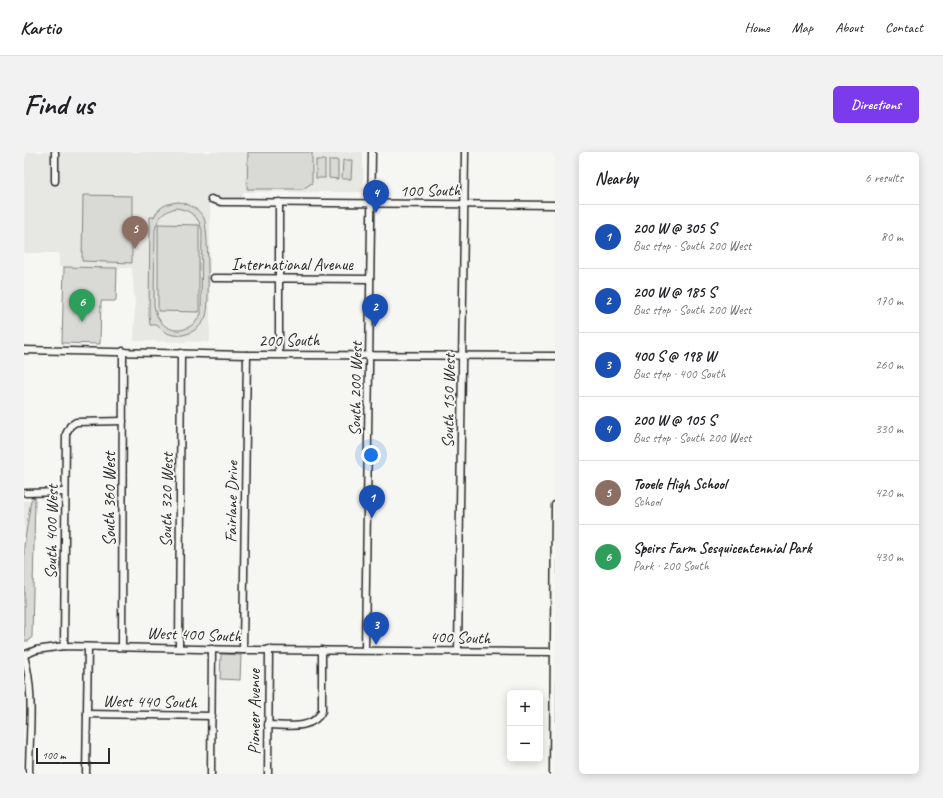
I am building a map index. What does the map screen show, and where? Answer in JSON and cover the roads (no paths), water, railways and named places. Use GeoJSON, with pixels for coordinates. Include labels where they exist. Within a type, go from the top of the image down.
{"type":"FeatureCollection","features":[{"type":"Feature","properties":{"kind":"street"},"geometry":{"type":"LineString","coordinates":[[55,152],[55,181]]}},
{"type":"Feature","properties":{"kind":"street","name":"South 200 West"},"geometry":{"type":"LineString","coordinates":[[364,650],[372,152]]}},
{"type":"Feature","properties":{"kind":"street","name":"South 150 West"},"geometry":{"type":"LineString","coordinates":[[458,650],[465,152]]}},
{"type":"Feature","properties":{"kind":"street","name":"100 South"},"geometry":{"type":"LineString","coordinates":[[211,199],[221,202],[372,205],[465,203],[555,205]]}},
{"type":"Feature","properties":{"kind":"street"},"geometry":{"type":"LineString","coordinates":[[279,202],[279,354]]}},
{"type":"Feature","properties":{"kind":"street","name":"International Avenue"},"geometry":{"type":"LineString","coordinates":[[214,278],[370,279]]}},
{"type":"Feature","properties":{"kind":"street","name":"200 South"},"geometry":{"type":"LineString","coordinates":[[24,350],[247,354],[555,356]]}},
{"type":"Feature","properties":{"kind":"street","name":"South 360 West"},"geometry":{"type":"LineString","coordinates":[[122,646],[123,351]]}},
{"type":"Feature","properties":{"kind":"street","name":"South 320 West"},"geometry":{"type":"LineString","coordinates":[[179,647],[181,353]]}},
{"type":"Feature","properties":{"kind":"street","name":"Fairlane Drive"},"geometry":{"type":"LineString","coordinates":[[243,650],[247,354]]}},
{"type":"Feature","properties":{"kind":"street","name":"South 400 West"},"geometry":{"type":"LineString","coordinates":[[64,646],[66,434],[70,426],[76,422],[123,421]]}},
{"type":"Feature","properties":{"kind":"street"},"geometry":{"type":"LineString","coordinates":[[26,493],[65,492]]}},
{"type":"Feature","properties":{"kind":"street"},"geometry":{"type":"LineString","coordinates":[[553,774],[555,505]]}},
{"type":"Feature","properties":{"kind":"street","name":"West 400 South"},"geometry":{"type":"LineString","coordinates":[[24,656],[36,650],[64,646],[179,647],[243,650],[364,650]]}},
{"type":"Feature","properties":{"kind":"street"},"geometry":{"type":"LineString","coordinates":[[86,774],[88,646]]}},
{"type":"Feature","properties":{"kind":"street"},"geometry":{"type":"LineString","coordinates":[[211,774],[212,649]]}},
{"type":"Feature","properties":{"kind":"street","name":"Pioneer Avenue"},"geometry":{"type":"LineString","coordinates":[[268,774],[269,649]]}},
{"type":"Feature","properties":{"kind":"street"},"geometry":{"type":"LineString","coordinates":[[268,725],[309,724],[318,718],[322,711],[322,650]]}},
{"type":"Feature","properties":{"kind":"street","name":"400 South"},"geometry":{"type":"LineString","coordinates":[[364,650],[554,652]]}},
{"type":"Feature","properties":{"kind":"street"},"geometry":{"type":"LineString","coordinates":[[24,656],[29,673],[30,684],[29,774]]}},
{"type":"Feature","properties":{"kind":"street","name":"West 440 South"},"geometry":{"type":"LineString","coordinates":[[87,714],[212,716]]}},
{"type":"Feature","properties":{"kind":"place","name":"200 W @ 105 S"},"geometry":{"type":"Point","coordinates":[376,213]}},
{"type":"Feature","properties":{"kind":"place","name":"Tooele High School"},"geometry":{"type":"Point","coordinates":[135,249]}},
{"type":"Feature","properties":{"kind":"place","name":"Speirs Farm Sesquicentennial Park"},"geometry":{"type":"Point","coordinates":[82,322]}},
{"type":"Feature","properties":{"kind":"place","name":"200 W @ 185 S"},"geometry":{"type":"Point","coordinates":[375,327]}},
{"type":"Feature","properties":{"kind":"place","name":"200 W @ 305 S"},"geometry":{"type":"Point","coordinates":[372,518]}},
{"type":"Feature","properties":{"kind":"place","name":"400 S @ 198 W"},"geometry":{"type":"Point","coordinates":[376,645]}}]}
